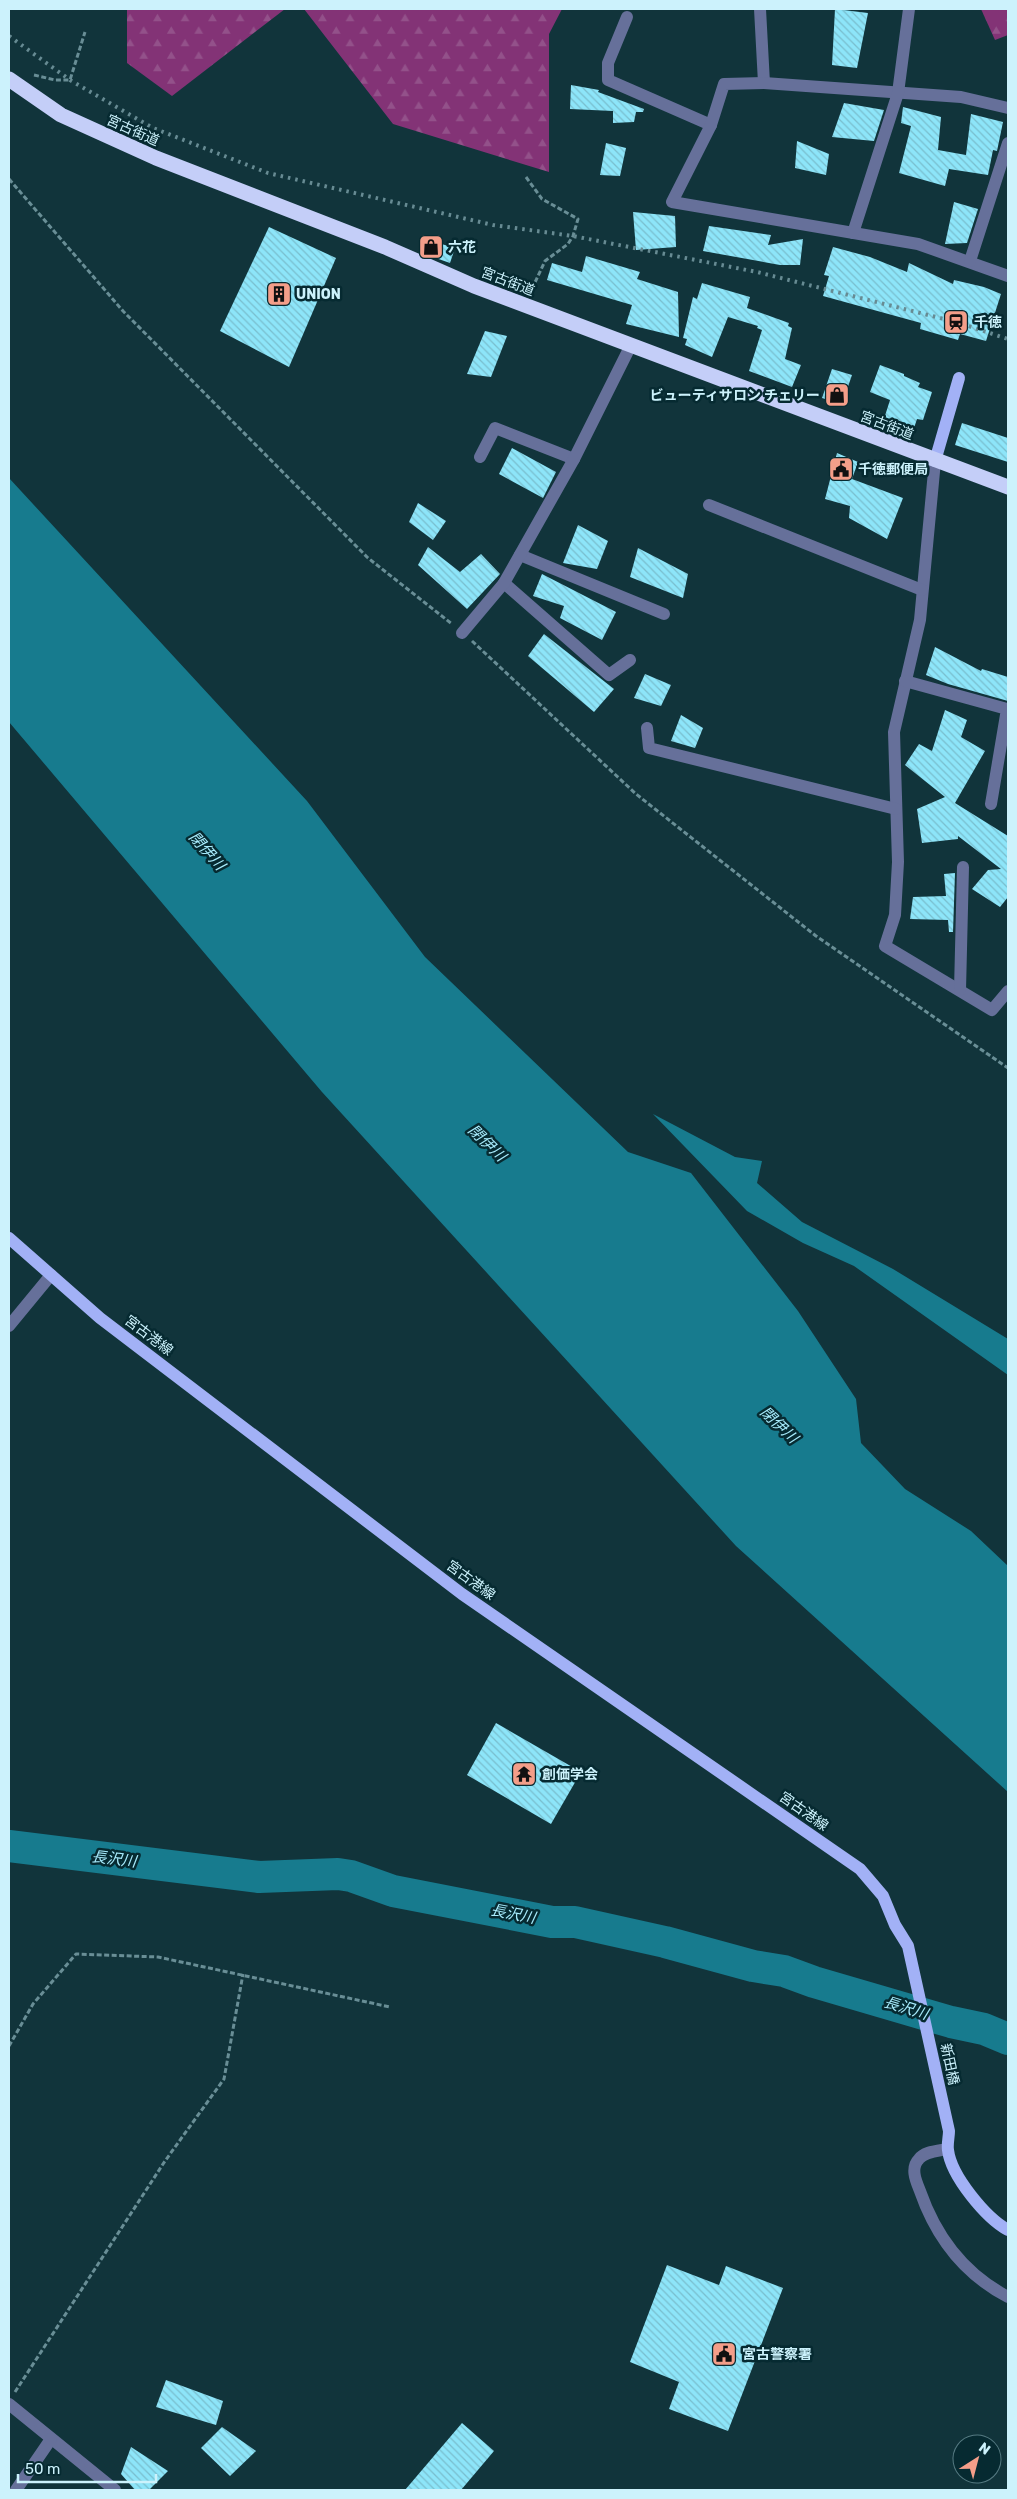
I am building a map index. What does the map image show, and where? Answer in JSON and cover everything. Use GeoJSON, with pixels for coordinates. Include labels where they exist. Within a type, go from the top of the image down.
{"type":"FeatureCollection","features":[{"type":"Feature","properties":{"kind":"highway","name":"宮古街道"},"geometry":{"type":"LineString","coordinates":[[15,83],[61,116],[156,158],[385,247],[525,305],[1008,487]]}},
{"type":"Feature","properties":{"kind":"main road"},"geometry":{"type":"LineString","coordinates":[[935,461],[959,378]]}},
{"type":"Feature","properties":{"kind":"main road","name":"宮古港線"},"geometry":{"type":"LineString","coordinates":[[9,1238],[100,1318],[462,1594],[860,1869],[883,1896],[894,1925],[908,1946]]}},
{"type":"Feature","properties":{"kind":"main road","name":"新田橋"},"geometry":{"type":"LineString","coordinates":[[908,1946],[949,2130],[947,2149]]}},
{"type":"Feature","properties":{"kind":"main road"},"geometry":{"type":"LineString","coordinates":[[947,2149],[951,2162],[971,2195],[998,2224],[1008,2230]]}},
{"type":"Feature","properties":{"kind":"street"},"geometry":{"type":"LineString","coordinates":[[760,9],[764,84]]}},
{"type":"Feature","properties":{"kind":"street"},"geometry":{"type":"LineString","coordinates":[[853,233],[898,93],[909,9]]}},
{"type":"Feature","properties":{"kind":"street"},"geometry":{"type":"LineString","coordinates":[[627,17],[608,63],[608,80],[711,125]]}},
{"type":"Feature","properties":{"kind":"street"},"geometry":{"type":"LineString","coordinates":[[1008,108],[961,97],[764,84],[724,84],[711,125],[672,202],[918,244],[1008,276]]}},
{"type":"Feature","properties":{"kind":"street"},"geometry":{"type":"LineString","coordinates":[[970,261],[1008,143]]}},
{"type":"Feature","properties":{"kind":"street"},"geometry":{"type":"LineString","coordinates":[[462,633],[504,583],[574,459],[631,345]]}},
{"type":"Feature","properties":{"kind":"street"},"geometry":{"type":"LineString","coordinates":[[480,457],[495,428],[574,459]]}},
{"type":"Feature","properties":{"kind":"street"},"geometry":{"type":"LineString","coordinates":[[935,461],[920,620],[894,732],[898,862],[895,914],[884,946],[992,1010],[1008,991]]}},
{"type":"Feature","properties":{"kind":"street"},"geometry":{"type":"LineString","coordinates":[[709,505],[922,590]]}},
{"type":"Feature","properties":{"kind":"street"},"geometry":{"type":"LineString","coordinates":[[520,554],[664,614]]}},
{"type":"Feature","properties":{"kind":"street"},"geometry":{"type":"LineString","coordinates":[[504,583],[609,675],[630,660]]}},
{"type":"Feature","properties":{"kind":"street"},"geometry":{"type":"LineString","coordinates":[[905,681],[1007,710],[991,804]]}},
{"type":"Feature","properties":{"kind":"street"},"geometry":{"type":"LineString","coordinates":[[647,728],[649,748],[896,809]]}},
{"type":"Feature","properties":{"kind":"street"},"geometry":{"type":"LineString","coordinates":[[960,990],[963,867]]}},
{"type":"Feature","properties":{"kind":"street"},"geometry":{"type":"LineString","coordinates":[[9,1326],[51,1275]]}},
{"type":"Feature","properties":{"kind":"street"},"geometry":{"type":"LineString","coordinates":[[947,2149],[926,2154],[920,2157],[914,2165],[915,2178],[928,2214],[960,2262],[981,2281],[1008,2297]]}},
{"type":"Feature","properties":{"kind":"street"},"geometry":{"type":"LineString","coordinates":[[9,2404],[115,2490]]}},
{"type":"Feature","properties":{"kind":"street"},"geometry":{"type":"LineString","coordinates":[[16,2490],[51,2439]]}},
{"type":"Feature","properties":{"kind":"path"},"geometry":{"type":"LineString","coordinates":[[15,83],[34,74],[55,80],[70,80],[85,32]]}},
{"type":"Feature","properties":{"kind":"path"},"geometry":{"type":"LineString","coordinates":[[525,305],[545,261],[568,244],[573,236],[578,219],[542,199],[526,177]]}},
{"type":"Feature","properties":{"kind":"path"},"geometry":{"type":"LineString","coordinates":[[9,179],[124,311],[368,558],[462,633],[644,801],[816,936],[1008,1068]]}},
{"type":"Feature","properties":{"kind":"path"},"geometry":{"type":"LineString","coordinates":[[9,2046],[33,2004],[76,1954],[158,1957],[390,2007]]}},
{"type":"Feature","properties":{"kind":"path"},"geometry":{"type":"LineString","coordinates":[[14,2392],[165,2161],[224,2079],[243,1974]]}},
{"type":"Feature","properties":{"kind":"green space"},"geometry":{"type":"Polygon","coordinates":[[[127,9],[285,9],[172,96],[127,63],[127,9]]]}},
{"type":"Feature","properties":{"kind":"green space"},"geometry":{"type":"Polygon","coordinates":[[[304,9],[562,9],[549,34],[549,172],[393,124],[304,9]]]}},
{"type":"Feature","properties":{"kind":"green space"},"geometry":{"type":"Polygon","coordinates":[[[981,9],[1008,9],[1008,35],[995,40],[981,9]]]}},
{"type":"Feature","properties":{"kind":"water","name":"閉伊川"},"geometry":{"type":"Polygon","coordinates":[[[9,478],[307,801],[425,957],[628,1152],[691,1173],[798,1311],[856,1399],[861,1443],[905,1489],[971,1531],[1008,1566],[1008,1792],[736,1546],[322,1092],[9,722],[9,478]]]}},
{"type":"Feature","properties":{"kind":"water"},"geometry":{"type":"Polygon","coordinates":[[[653,1114],[735,1157],[762,1161],[757,1183],[802,1222],[893,1269],[1008,1339],[1008,1375],[854,1266],[803,1243],[747,1211],[653,1114]]]}},
{"type":"Feature","properties":{"kind":"building"},"geometry":{"type":"Polygon","coordinates":[[[835,9],[868,13],[857,68],[832,65],[835,9]]]}},
{"type":"Feature","properties":{"kind":"building"},"geometry":{"type":"Polygon","coordinates":[[[571,85],[599,90],[598,92],[644,109],[643,112],[636,112],[634,122],[613,123],[613,111],[570,109],[571,85]]]}},
{"type":"Feature","properties":{"kind":"building"},"geometry":{"type":"Polygon","coordinates":[[[844,103],[884,110],[874,141],[832,137],[844,103]]]}},
{"type":"Feature","properties":{"kind":"building"},"geometry":{"type":"Polygon","coordinates":[[[903,107],[941,117],[938,150],[966,155],[971,114],[1003,122],[997,151],[993,150],[988,175],[949,169],[945,186],[899,173],[911,126],[901,123],[903,107]]]}},
{"type":"Feature","properties":{"kind":"building"},"geometry":{"type":"Polygon","coordinates":[[[797,141],[829,154],[826,175],[795,168],[797,141]]]}},
{"type":"Feature","properties":{"kind":"building"},"geometry":{"type":"Polygon","coordinates":[[[606,143],[626,148],[620,176],[600,175],[606,143]]]}},
{"type":"Feature","properties":{"kind":"building"},"geometry":{"type":"Polygon","coordinates":[[[954,202],[978,209],[967,243],[945,244],[954,202]]]}},
{"type":"Feature","properties":{"kind":"building"},"geometry":{"type":"Polygon","coordinates":[[[633,212],[675,216],[676,247],[636,250],[633,212]]]}},
{"type":"Feature","properties":{"kind":"building"},"geometry":{"type":"Polygon","coordinates":[[[709,226],[771,235],[768,245],[803,239],[800,265],[780,265],[703,251],[709,226]]]}},
{"type":"Feature","properties":{"kind":"building","name":"UNION"},"geometry":{"type":"Polygon","coordinates":[[[269,227],[336,258],[289,367],[220,331],[269,227]]]}},
{"type":"Feature","properties":{"kind":"building"},"geometry":{"type":"Polygon","coordinates":[[[428,240],[455,248],[450,263],[424,254],[428,240]]]}},
{"type":"Feature","properties":{"kind":"building"},"geometry":{"type":"Polygon","coordinates":[[[833,247],[870,257],[907,272],[909,263],[953,284],[954,280],[984,287],[1001,294],[986,341],[960,334],[958,340],[920,329],[921,323],[823,296],[829,276],[824,275],[833,247]]]}},
{"type":"Feature","properties":{"kind":"building"},"geometry":{"type":"Polygon","coordinates":[[[586,256],[640,272],[637,279],[678,292],[679,337],[626,324],[632,305],[547,280],[552,263],[582,272],[586,256]]]}},
{"type":"Feature","properties":{"kind":"building"},"geometry":{"type":"Polygon","coordinates":[[[702,283],[750,297],[747,308],[789,323],[788,326],[792,328],[785,359],[801,365],[792,387],[749,371],[762,330],[757,328],[758,326],[728,317],[712,357],[685,345],[687,339],[683,338],[693,297],[697,299],[702,283]]]}},
{"type":"Feature","properties":{"kind":"building"},"geometry":{"type":"Polygon","coordinates":[[[485,331],[507,336],[491,377],[467,374],[485,331]]]}},
{"type":"Feature","properties":{"kind":"building"},"geometry":{"type":"Polygon","coordinates":[[[880,365],[904,374],[904,376],[920,383],[918,387],[932,392],[923,420],[917,419],[912,434],[883,422],[890,400],[870,392],[880,365]]]}},
{"type":"Feature","properties":{"kind":"building"},"geometry":{"type":"Polygon","coordinates":[[[832,369],[852,375],[842,404],[822,398],[832,369]]]}},
{"type":"Feature","properties":{"kind":"building"},"geometry":{"type":"Polygon","coordinates":[[[962,423],[1008,438],[1008,462],[955,445],[962,423]]]}},
{"type":"Feature","properties":{"kind":"building"},"geometry":{"type":"Polygon","coordinates":[[[512,448],[556,472],[543,498],[499,474],[512,448]]]}},
{"type":"Feature","properties":{"kind":"building"},"geometry":{"type":"Polygon","coordinates":[[[837,453],[858,462],[852,479],[903,498],[887,539],[849,518],[850,506],[825,499],[837,453]]]}},
{"type":"Feature","properties":{"kind":"building"},"geometry":{"type":"Polygon","coordinates":[[[418,503],[446,521],[433,540],[409,522],[418,503]]]}},
{"type":"Feature","properties":{"kind":"building"},"geometry":{"type":"Polygon","coordinates":[[[578,525],[608,541],[597,569],[563,563],[578,525]]]}},
{"type":"Feature","properties":{"kind":"building"},"geometry":{"type":"Polygon","coordinates":[[[428,547],[460,572],[481,554],[500,574],[467,609],[418,565],[428,547]]]}},
{"type":"Feature","properties":{"kind":"building"},"geometry":{"type":"Polygon","coordinates":[[[638,548],[688,574],[683,598],[630,577],[638,548]]]}},
{"type":"Feature","properties":{"kind":"building"},"geometry":{"type":"Polygon","coordinates":[[[542,574],[616,612],[602,640],[560,618],[564,606],[533,596],[542,574]]]}},
{"type":"Feature","properties":{"kind":"building"},"geometry":{"type":"Polygon","coordinates":[[[544,634],[614,689],[594,712],[528,656],[544,634]]]}},
{"type":"Feature","properties":{"kind":"building"},"geometry":{"type":"Polygon","coordinates":[[[935,647],[981,671],[982,669],[1008,677],[1008,701],[948,684],[926,675],[935,647]]]}},
{"type":"Feature","properties":{"kind":"building"},"geometry":{"type":"Polygon","coordinates":[[[645,674],[671,685],[661,706],[634,698],[645,674]]]}},
{"type":"Feature","properties":{"kind":"building"},"geometry":{"type":"Polygon","coordinates":[[[945,710],[967,720],[961,737],[985,751],[955,803],[1008,836],[1008,897],[1000,907],[972,889],[988,870],[1001,869],[958,836],[958,839],[922,843],[917,809],[945,797],[905,765],[919,744],[932,751],[945,710]]]}},
{"type":"Feature","properties":{"kind":"building"},"geometry":{"type":"Polygon","coordinates":[[[681,715],[703,728],[695,748],[671,741],[681,715]]]}},
{"type":"Feature","properties":{"kind":"building"},"geometry":{"type":"Polygon","coordinates":[[[955,873],[953,932],[949,932],[948,920],[910,919],[913,897],[946,896],[944,874],[955,873]]]}},
{"type":"Feature","properties":{"kind":"building","name":"創価学会"},"geometry":{"type":"Polygon","coordinates":[[[496,1723],[581,1772],[551,1824],[467,1775],[496,1723]]]}},
{"type":"Feature","properties":{"kind":"building","name":"宮古警察署"},"geometry":{"type":"Polygon","coordinates":[[[667,2265],[719,2285],[726,2266],[783,2288],[728,2431],[669,2409],[679,2382],[630,2362],[667,2265]]]}},
{"type":"Feature","properties":{"kind":"building"},"geometry":{"type":"Polygon","coordinates":[[[166,2380],[223,2401],[216,2425],[156,2407],[166,2380]]]}},
{"type":"Feature","properties":{"kind":"building"},"geometry":{"type":"Polygon","coordinates":[[[462,2423],[494,2451],[461,2490],[405,2490],[462,2423]]]}},
{"type":"Feature","properties":{"kind":"building"},"geometry":{"type":"Polygon","coordinates":[[[222,2427],[256,2451],[230,2476],[201,2448],[222,2427]]]}},
{"type":"Feature","properties":{"kind":"building"},"geometry":{"type":"Polygon","coordinates":[[[131,2447],[168,2471],[149,2490],[135,2490],[121,2474],[131,2447]]]}},
{"type":"Feature","properties":{"kind":"waterway","name":"長沢川"},"geometry":{"type":"LineString","coordinates":[[9,1846],[259,1877],[338,1874],[351,1876],[393,1891],[552,1922],[575,1922],[665,1942],[753,1966],[784,1971],[814,1982],[951,2022],[984,2029],[1008,2039]]}},
{"type":"Feature","properties":{"kind":"railway"},"geometry":{"type":"LineString","coordinates":[[9,36],[70,80],[153,128],[268,173],[493,225],[573,236],[757,272],[956,322],[1008,339]]}},
{"type":"Feature","properties":{"kind":"place","name":"六花"},"geometry":{"type":"Point","coordinates":[431,247]}},
{"type":"Feature","properties":{"kind":"place","name":"UNION"},"geometry":{"type":"Point","coordinates":[279,294]}},
{"type":"Feature","properties":{"kind":"place","name":"千徳"},"geometry":{"type":"Point","coordinates":[956,322]}},
{"type":"Feature","properties":{"kind":"place","name":"ビューティサロン チェリー"},"geometry":{"type":"Point","coordinates":[837,395]}},
{"type":"Feature","properties":{"kind":"place","name":"千徳郵便局"},"geometry":{"type":"Point","coordinates":[841,469]}},
{"type":"Feature","properties":{"kind":"place","name":"創価学会"},"geometry":{"type":"Point","coordinates":[524,1774]}},
{"type":"Feature","properties":{"kind":"place","name":"宮古警察署"},"geometry":{"type":"Point","coordinates":[724,2354]}}]}
